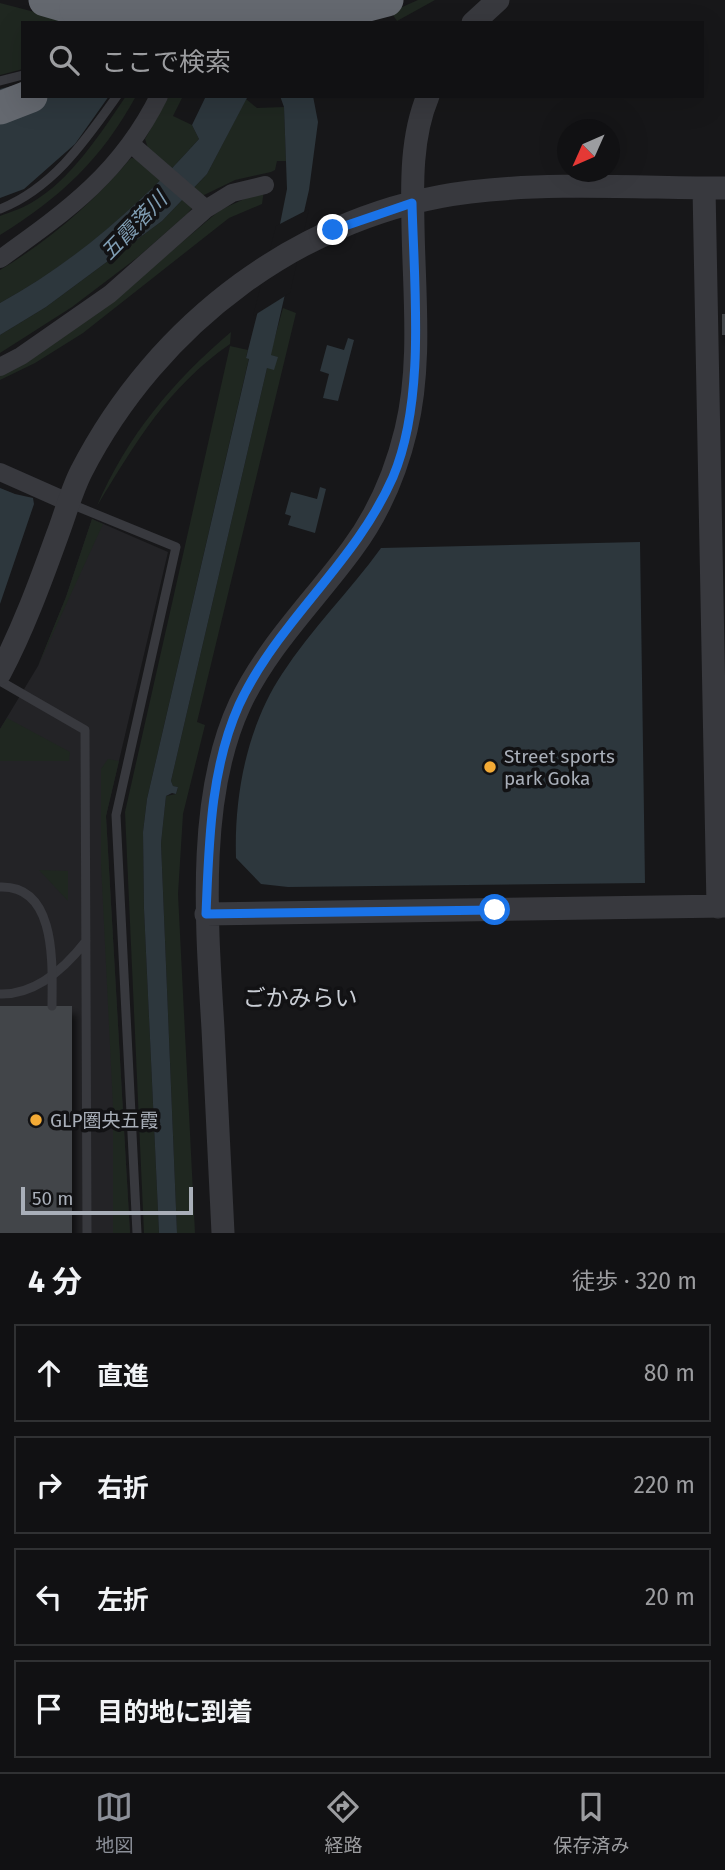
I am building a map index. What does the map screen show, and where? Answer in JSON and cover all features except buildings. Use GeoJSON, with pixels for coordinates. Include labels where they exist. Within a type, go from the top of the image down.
{"type":"FeatureCollection","features":[{"type":"Feature","properties":{"kind":"highway"},"geometry":{"type":"LineString","coordinates":[[45,0],[139,21]]}},
{"type":"Feature","properties":{"kind":"highway"},"geometry":{"type":"LineString","coordinates":[[117,0],[188,9],[240,11],[315,0]]}},
{"type":"Feature","properties":{"kind":"highway"},"geometry":{"type":"LineString","coordinates":[[307,21],[388,0]]}},
{"type":"Feature","properties":{"kind":"highway"},"geometry":{"type":"LineString","coordinates":[[332,21],[388,0]]}},
{"type":"Feature","properties":{"kind":"highway"},"geometry":{"type":"LineString","coordinates":[[0,108],[26,98]]}},
{"type":"Feature","properties":{"kind":"street"},"geometry":{"type":"LineString","coordinates":[[192,21],[201,0]]}},
{"type":"Feature","properties":{"kind":"street"},"geometry":{"type":"LineString","coordinates":[[362,21],[367,0]]}},
{"type":"Feature","properties":{"kind":"street"},"geometry":{"type":"LineString","coordinates":[[475,21],[498,0]]}},
{"type":"Feature","properties":{"kind":"street"},"geometry":{"type":"LineString","coordinates":[[0,259],[63,215],[102,180],[131,144],[158,98]]}},
{"type":"Feature","properties":{"kind":"street"},"geometry":{"type":"LineString","coordinates":[[223,1233],[206,914],[209,835],[219,769],[240,705],[265,660],[354,547],[394,475],[406,429],[413,382],[415,324],[412,203],[418,134],[427,98]]}},
{"type":"Feature","properties":{"kind":"street"},"geometry":{"type":"LineString","coordinates":[[131,144],[206,209]]}},
{"type":"Feature","properties":{"kind":"street"},"geometry":{"type":"LineString","coordinates":[[0,367],[21,356],[110,294],[206,209],[232,193],[265,185]]}},
{"type":"Feature","properties":{"kind":"street"},"geometry":{"type":"LineString","coordinates":[[0,673],[16,643],[40,583],[80,473],[130,393],[206,309],[256,272],[352,222],[412,203],[467,192],[515,187],[715,188],[722,906],[206,914]]}},
{"type":"Feature","properties":{"kind":"street"},"geometry":{"type":"LineString","coordinates":[[0,472],[70,503]]}},
{"type":"Feature","properties":{"kind":"lane"},"geometry":{"type":"LineString","coordinates":[[112,21],[117,0]]}},
{"type":"Feature","properties":{"kind":"lane"},"geometry":{"type":"LineString","coordinates":[[150,21],[159,0]]}},
{"type":"Feature","properties":{"kind":"lane"},"geometry":{"type":"LineString","coordinates":[[0,81],[21,76]]}},
{"type":"Feature","properties":{"kind":"lane"},"geometry":{"type":"LineString","coordinates":[[0,209],[20,201],[42,186],[83,144],[116,98]]}},
{"type":"Feature","properties":{"kind":"lane"},"geometry":{"type":"LineString","coordinates":[[70,503],[176,547],[116,815],[137,1233]]}},
{"type":"Feature","properties":{"kind":"lane"},"geometry":{"type":"LineString","coordinates":[[0,681],[85,730],[87,1233]]}},
{"type":"Feature","properties":{"kind":"lane"},"geometry":{"type":"LineString","coordinates":[[0,887],[22,892],[33,899],[41,911],[47,927],[52,958],[52,1006]]}},
{"type":"Feature","properties":{"kind":"lane"},"geometry":{"type":"LineString","coordinates":[[0,994],[13,994],[50,978],[86,941]]}},
{"type":"Feature","properties":{"kind":"shaded area"},"geometry":{"type":"Polygon","coordinates":[[[418,0],[435,0],[397,21],[391,12],[418,0]]]}},
{"type":"Feature","properties":{"kind":"shaded area"},"geometry":{"type":"Polygon","coordinates":[[[0,3],[69,21],[21,21],[21,70],[0,75],[0,3]]]}},
{"type":"Feature","properties":{"kind":"shaded area"},"geometry":{"type":"Polygon","coordinates":[[[125,98],[135,98],[109,139],[78,175],[42,206],[0,235],[0,216],[31,203],[59,182],[84,155],[125,98]]]}},
{"type":"Feature","properties":{"kind":"shaded area"},"geometry":{"type":"Polygon","coordinates":[[[168,98],[182,98],[173,116],[192,125],[199,139],[155,186],[107,230],[55,269],[0,303],[0,270],[70,220],[131,158],[140,159],[148,148],[145,139],[168,98]]]}},
{"type":"Feature","properties":{"kind":"shaded area"},"geometry":{"type":"Polygon","coordinates":[[[246,99],[257,108],[284,107],[286,161],[277,161],[275,170],[271,172],[235,180],[202,196],[187,214],[138,257],[72,307],[0,353],[0,335],[46,307],[162,221],[207,174],[246,99]]]}},
{"type":"Feature","properties":{"kind":"shaded area"},"geometry":{"type":"Polygon","coordinates":[[[264,190],[262,204],[229,218],[83,333],[35,363],[0,380],[0,372],[148,271],[220,210],[264,190]]]}},
{"type":"Feature","properties":{"kind":"shaded area"},"geometry":{"type":"Polygon","coordinates":[[[283,308],[296,313],[197,722],[205,725],[183,814],[178,894],[195,1233],[177,1233],[161,843],[166,796],[176,794],[178,787],[173,786],[171,781],[267,368],[277,357],[270,355],[283,308]]]}},
{"type":"Feature","properties":{"kind":"shaded area"},"geometry":{"type":"Polygon","coordinates":[[[231,332],[230,344],[188,379],[154,418],[97,506],[122,456],[137,433],[171,390],[231,332]]]}},
{"type":"Feature","properties":{"kind":"shaded area"},"geometry":{"type":"Polygon","coordinates":[[[230,346],[248,350],[246,357],[249,358],[147,799],[143,832],[159,1233],[144,1233],[125,812],[230,346]]]}},
{"type":"Feature","properties":{"kind":"shaded area"},"geometry":{"type":"Polygon","coordinates":[[[92,519],[168,552],[106,816],[130,1233],[0,1233],[0,729],[38,666],[66,597],[92,519]]]}},
{"type":"Feature","properties":{"kind":"shaded area"},"geometry":{"type":"Polygon","coordinates":[[[92,519],[103,524],[38,666],[66,597],[92,519]]]}},
{"type":"Feature","properties":{"kind":"shaded area"},"geometry":{"type":"Polygon","coordinates":[[[7,718],[70,752],[69,761],[0,761],[0,729],[7,718]]]}},
{"type":"Feature","properties":{"kind":"shaded area"},"geometry":{"type":"Polygon","coordinates":[[[108,759],[119,761],[106,816],[130,1233],[113,1233],[113,1106],[101,864],[101,769],[108,759]]]}},
{"type":"Feature","properties":{"kind":"shaded area"},"geometry":{"type":"Polygon","coordinates":[[[39,870],[68,871],[68,901],[39,870]]]}},
{"type":"Feature","properties":{"kind":"water"},"geometry":{"type":"Polygon","coordinates":[[[21,84],[21,98],[108,98],[75,144],[24,189],[0,198],[0,89],[21,84]]]}},
{"type":"Feature","properties":{"kind":"water","name":"五霞落川"},"geometry":{"type":"Polygon","coordinates":[[[205,98],[247,98],[207,174],[162,221],[46,307],[0,335],[0,303],[55,269],[131,208],[199,139],[192,125],[205,98]]]}},
{"type":"Feature","properties":{"kind":"water"},"geometry":{"type":"Polygon","coordinates":[[[281,98],[313,98],[318,122],[309,190],[271,355],[278,357],[274,370],[267,368],[171,781],[173,786],[178,787],[176,794],[166,796],[161,843],[177,1233],[159,1233],[143,832],[147,799],[249,359],[246,358],[287,189],[284,107],[281,98]]]}},
{"type":"Feature","properties":{"kind":"water"},"geometry":{"type":"Polygon","coordinates":[[[348,338],[354,340],[338,401],[323,398],[329,374],[320,371],[327,345],[344,350],[348,338]]]}},
{"type":"Feature","properties":{"kind":"water"},"geometry":{"type":"Polygon","coordinates":[[[320,487],[326,489],[315,533],[288,525],[291,516],[285,514],[291,492],[317,499],[320,487]]]}},
{"type":"Feature","properties":{"kind":"water"},"geometry":{"type":"Polygon","coordinates":[[[0,488],[33,498],[34,504],[0,604],[0,488]]]}},
{"type":"Feature","properties":{"kind":"water"},"geometry":{"type":"Polygon","coordinates":[[[640,542],[645,883],[288,887],[261,884],[236,858],[240,786],[260,716],[282,674],[305,641],[381,548],[640,542]]]}},
{"type":"Feature","properties":{"kind":"pier"},"geometry":{"type":"Polygon","coordinates":[[[309,209],[290,293],[253,316],[276,226],[309,209]]]}},
{"type":"Feature","properties":{"kind":"place","name":"Street sports park Goka"},"geometry":{"type":"Point","coordinates":[490,767]}},
{"type":"Feature","properties":{"kind":"place","name":"GLP圏央五霞"},"geometry":{"type":"Point","coordinates":[36,1120]}},
{"type":"Feature","properties":{"kind":"district","name":"ごかみらい"},"geometry":{"type":"Point","coordinates":[300,998]}},
{"type":"Feature","properties":{"kind":"route"},"geometry":{"type":"LineString","coordinates":[[333,230],[412,203],[414,372],[406,429],[394,475],[354,547],[290,625],[265,660],[240,705],[219,769],[209,835],[206,914],[495,910]]}}]}
